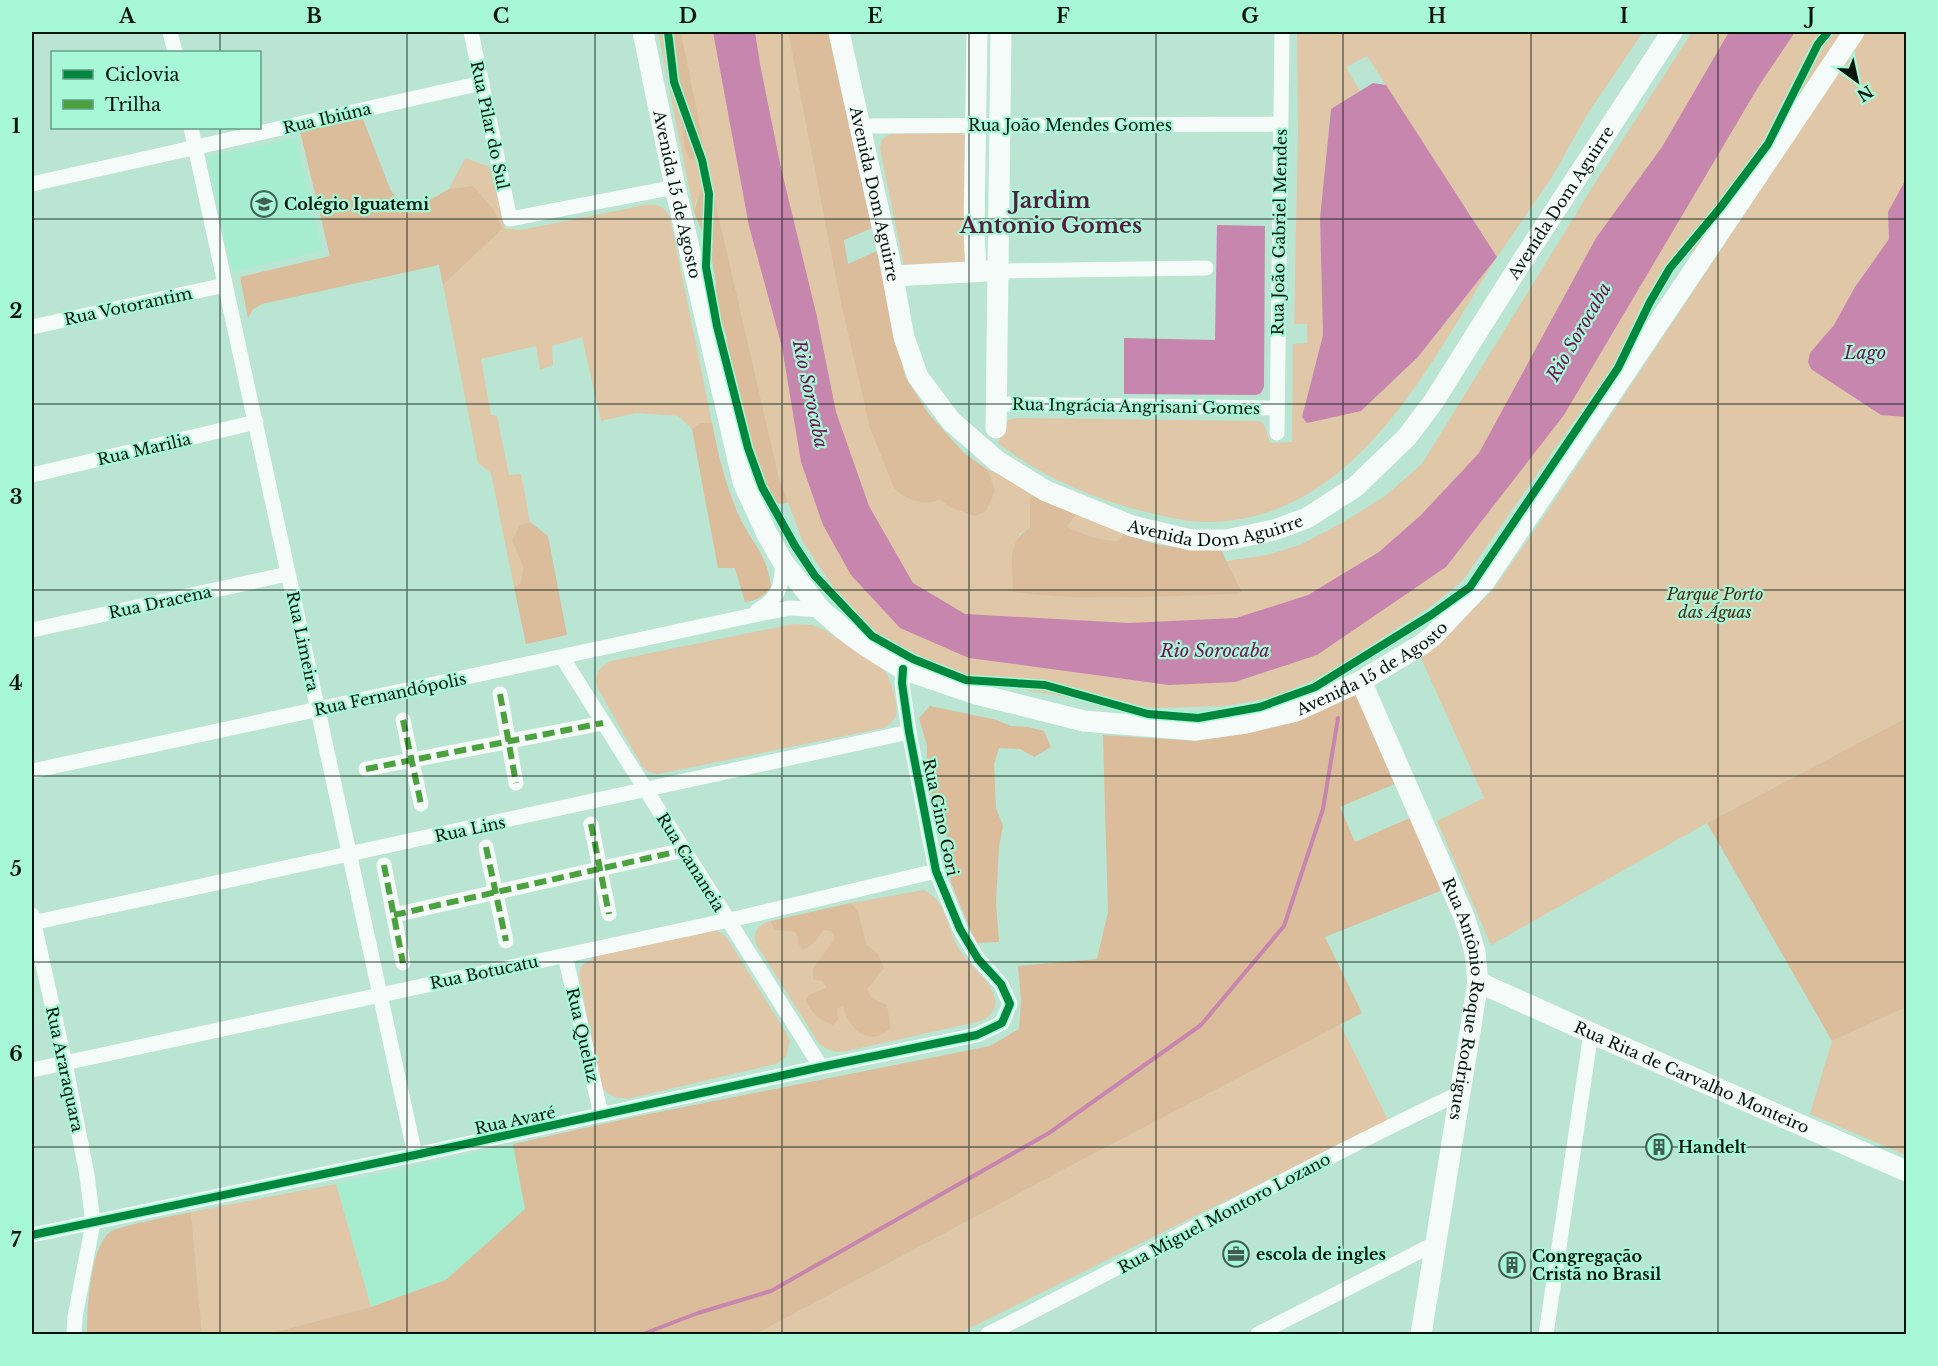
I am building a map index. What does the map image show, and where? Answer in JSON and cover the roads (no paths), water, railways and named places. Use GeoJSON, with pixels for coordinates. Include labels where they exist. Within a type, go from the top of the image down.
{"type":"FeatureCollection","features":[{"type":"Feature","properties":{"kind":"main road","name":"Avenida 15 de Agosto"},"geometry":{"type":"LineString","coordinates":[[643,32],[675,187],[742,482],[766,534],[807,605],[903,669],[976,694],[1084,721],[1195,730],[1246,723],[1296,711],[1361,681],[1433,636],[1485,581],[1854,32]]}},
{"type":"Feature","properties":{"kind":"main road","name":"Avenida Dom Aguirre"},"geometry":{"type":"LineString","coordinates":[[839,32],[904,337],[918,377],[951,422],[997,461],[1046,491],[1124,523],[1191,540],[1226,540],[1274,530],[1307,518],[1355,487],[1407,437],[1434,401],[1672,32]]}},
{"type":"Feature","properties":{"kind":"main road"},"geometry":{"type":"LineString","coordinates":[[976,271],[977,32]]}},
{"type":"Feature","properties":{"kind":"main road"},"geometry":{"type":"LineString","coordinates":[[996,428],[1001,32]]}},
{"type":"Feature","properties":{"kind":"main road"},"geometry":{"type":"LineString","coordinates":[[892,276],[998,271]]}},
{"type":"Feature","properties":{"kind":"main road","name":"Rua Antônio Roque Rodrigues"},"geometry":{"type":"LineString","coordinates":[[1361,681],[1465,919],[1475,952],[1478,982],[1421,1335]]}},
{"type":"Feature","properties":{"kind":"main road","name":"Rua Rita de Carvalho Monteiro"},"geometry":{"type":"LineString","coordinates":[[1478,982],[1591,1034],[1906,1171]]}},
{"type":"Feature","properties":{"kind":"street"},"geometry":{"type":"LineString","coordinates":[[170,32],[175,51]]}},
{"type":"Feature","properties":{"kind":"street","name":"Rua Pilar do Sul"},"geometry":{"type":"LineString","coordinates":[[471,32],[510,219],[675,187]]}},
{"type":"Feature","properties":{"kind":"street","name":"Rua João Gabriel Mendes"},"geometry":{"type":"LineString","coordinates":[[1277,433],[1282,32]]}},
{"type":"Feature","properties":{"kind":"street","name":"Rua Ibiúna"},"geometry":{"type":"LineString","coordinates":[[32,184],[482,83]]}},
{"type":"Feature","properties":{"kind":"street","name":"Rua João Mendes Gomes"},"geometry":{"type":"LineString","coordinates":[[860,126],[1280,124]]}},
{"type":"Feature","properties":{"kind":"street","name":"Rua Limeira"},"geometry":{"type":"LineString","coordinates":[[191,129],[415,1155]]}},
{"type":"Feature","properties":{"kind":"street"},"geometry":{"type":"LineString","coordinates":[[998,271],[1206,268]]}},
{"type":"Feature","properties":{"kind":"street","name":"Rua Votorantim"},"geometry":{"type":"LineString","coordinates":[[32,327],[225,285]]}},
{"type":"Feature","properties":{"kind":"street","name":"Rua Ingrácia Angrisani Gomes"},"geometry":{"type":"LineString","coordinates":[[996,404],[1277,408]]}},
{"type":"Feature","properties":{"kind":"street","name":"Rua Marilia"},"geometry":{"type":"LineString","coordinates":[[32,475],[256,422]]}},
{"type":"Feature","properties":{"kind":"street"},"geometry":{"type":"LineString","coordinates":[[772,602],[780,587],[783,562]]}},
{"type":"Feature","properties":{"kind":"street","name":"Rua Dracena"},"geometry":{"type":"LineString","coordinates":[[32,630],[288,574]]}},
{"type":"Feature","properties":{"kind":"street","name":"Rua Fernandópolis"},"geometry":{"type":"LineString","coordinates":[[748,616],[772,602],[793,583]]}},
{"type":"Feature","properties":{"kind":"street","name":"Rua Fernandópolis"},"geometry":{"type":"LineString","coordinates":[[32,771],[807,605]]}},
{"type":"Feature","properties":{"kind":"street","name":"Rua Cananeia"},"geometry":{"type":"LineString","coordinates":[[561,657],[821,1067]]}},
{"type":"Feature","properties":{"kind":"street","name":"Rua Gino Gori"},"geometry":{"type":"LineString","coordinates":[[903,669],[902,683],[909,732],[936,871],[960,929],[978,959],[1001,984],[1010,1004],[1002,1023]]}},
{"type":"Feature","properties":{"kind":"street"},"geometry":{"type":"LineString","coordinates":[[500,694],[516,783]]}},
{"type":"Feature","properties":{"kind":"street"},"geometry":{"type":"LineString","coordinates":[[403,720],[421,804]]}},
{"type":"Feature","properties":{"kind":"street"},"geometry":{"type":"LineString","coordinates":[[366,769],[603,723]]}},
{"type":"Feature","properties":{"kind":"street","name":"Rua Lins"},"geometry":{"type":"LineString","coordinates":[[32,920],[350,855],[909,732]]}},
{"type":"Feature","properties":{"kind":"street"},"geometry":{"type":"LineString","coordinates":[[591,824],[609,914]]}},
{"type":"Feature","properties":{"kind":"street"},"geometry":{"type":"LineString","coordinates":[[486,847],[506,941]]}},
{"type":"Feature","properties":{"kind":"street"},"geometry":{"type":"LineString","coordinates":[[394,915],[684,850]]}},
{"type":"Feature","properties":{"kind":"street"},"geometry":{"type":"LineString","coordinates":[[384,865],[403,963]]}},
{"type":"Feature","properties":{"kind":"street","name":"Rua Botucatu"},"geometry":{"type":"LineString","coordinates":[[32,1070],[728,920],[936,871]]}},
{"type":"Feature","properties":{"kind":"street","name":"Rua Araraquara"},"geometry":{"type":"LineString","coordinates":[[32,920],[87,1175],[93,1223],[75,1317],[74,1335]]}},
{"type":"Feature","properties":{"kind":"street","name":"Rua Queluz"},"geometry":{"type":"LineString","coordinates":[[565,955],[601,1115]]}},
{"type":"Feature","properties":{"kind":"street","name":"Rua Avaré"},"geometry":{"type":"LineString","coordinates":[[32,1235],[977,1035],[1002,1023]]}},
{"type":"Feature","properties":{"kind":"street"},"geometry":{"type":"LineString","coordinates":[[1546,1335],[1591,1034]]}},
{"type":"Feature","properties":{"kind":"street","name":"Rua Miguel Montoro Lozano"},"geometry":{"type":"LineString","coordinates":[[988,1335],[1387,1127],[1460,1093]]}},
{"type":"Feature","properties":{"kind":"street"},"geometry":{"type":"LineString","coordinates":[[1258,1335],[1436,1243]]}},
{"type":"Feature","properties":{"kind":"water","name":"Rio Sorocaba"},"geometry":{"type":"Polygon","coordinates":[[[713,32],[755,32],[781,168],[817,317],[836,412],[869,506],[913,583],[965,614],[1129,623],[1236,618],[1308,595],[1379,552],[1421,515],[1479,453],[1596,238],[1662,147],[1729,32],[1795,32],[1760,84],[1564,415],[1446,567],[1317,655],[1235,682],[1169,685],[969,658],[900,628],[851,575],[823,525],[801,462],[782,347],[749,226],[713,32]]]}},
{"type":"Feature","properties":{"kind":"water"},"geometry":{"type":"Polygon","coordinates":[[[1373,83],[1386,85],[1497,257],[1418,357],[1361,411],[1307,423],[1302,417],[1323,335],[1320,218],[1331,109],[1373,83]]]}},
{"type":"Feature","properties":{"kind":"water","name":"Lago"},"geometry":{"type":"Polygon","coordinates":[[[1906,179],[1906,417],[1881,415],[1811,369],[1808,362],[1810,353],[1834,325],[1855,287],[1889,239],[1888,212],[1906,179]]]}},
{"type":"Feature","properties":{"kind":"water"},"geometry":{"type":"Polygon","coordinates":[[[1217,225],[1265,226],[1264,387],[1261,393],[1256,395],[1124,394],[1124,338],[1215,340],[1217,225]]]}},
{"type":"Feature","properties":{"kind":"waterway"},"geometry":{"type":"LineString","coordinates":[[643,1334],[698,1313],[771,1291],[1049,1133],[1201,1025],[1284,926],[1323,809],[1338,718]]}},
{"type":"Feature","properties":{"kind":"place","name":"Colégio Iguatemi"},"geometry":{"type":"Point","coordinates":[264,204]}},
{"type":"Feature","properties":{"kind":"place","name":"Handelt"},"geometry":{"type":"Point","coordinates":[1659,1147]}},
{"type":"Feature","properties":{"kind":"place","name":"escola de ingles"},"geometry":{"type":"Point","coordinates":[1236,1254]}},
{"type":"Feature","properties":{"kind":"place","name":"Congregação Cristã no Brasil"},"geometry":{"type":"Point","coordinates":[1512,1265]}},
{"type":"Feature","properties":{"kind":"district","name":"Jardim Antonio Gomes"},"geometry":{"type":"Point","coordinates":[1051,212]}},
{"type":"Feature","properties":{"kind":"park label","name":"Parque Porto das Águas"},"geometry":{"type":"Point","coordinates":[1715,603]}}]}
